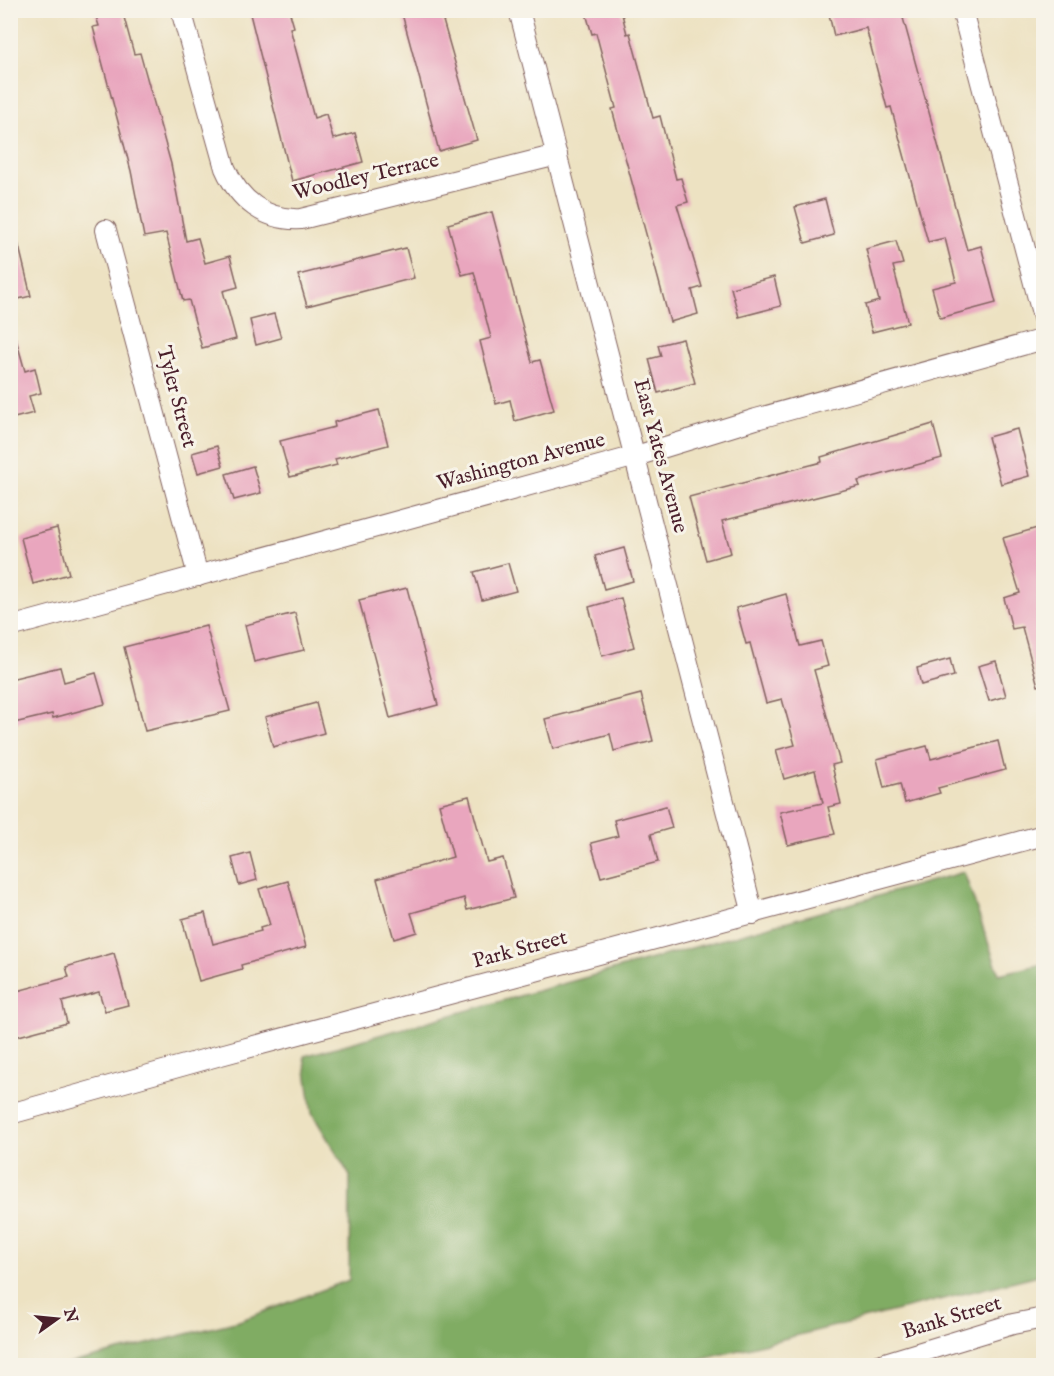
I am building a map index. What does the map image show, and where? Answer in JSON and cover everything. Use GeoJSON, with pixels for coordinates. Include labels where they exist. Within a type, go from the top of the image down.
{"type":"FeatureCollection","features":[{"type":"Feature","properties":{"kind":"street","name":"Woodley Terrace"},"geometry":{"type":"LineString","coordinates":[[181,10],[225,168],[233,186],[244,199],[269,215],[284,220],[301,219],[557,155]]}},
{"type":"Feature","properties":{"kind":"street","name":"East Yates Avenue"},"geometry":{"type":"LineString","coordinates":[[519,10],[753,914]]}},
{"type":"Feature","properties":{"kind":"street"},"geometry":{"type":"LineString","coordinates":[[962,10],[1044,321]]}},
{"type":"Feature","properties":{"kind":"street","name":"Tyler Street"},"geometry":{"type":"LineString","coordinates":[[106,230],[198,576]]}},
{"type":"Feature","properties":{"kind":"street","name":"Washington Avenue"},"geometry":{"type":"LineString","coordinates":[[10,627],[636,456],[756,418],[1044,339]]}},
{"type":"Feature","properties":{"kind":"street","name":"Park Street"},"geometry":{"type":"LineString","coordinates":[[10,1114],[227,1053],[1044,835]]}},
{"type":"Feature","properties":{"kind":"street","name":"Bank Street"},"geometry":{"type":"LineString","coordinates":[[886,1364],[1012,1324],[1044,1318]]}},
{"type":"Feature","properties":{"kind":"green space"},"geometry":{"type":"Polygon","coordinates":[[[964,872],[999,974],[1043,964],[1043,1274],[679,1365],[63,1365],[239,1321],[349,1280],[350,1176],[312,1113],[304,1056],[964,872]]]}},
{"type":"Feature","properties":{"kind":"building"},"geometry":{"type":"Polygon","coordinates":[[[94,10],[122,10],[134,54],[140,53],[171,164],[186,241],[198,238],[205,263],[230,256],[238,287],[223,291],[236,339],[202,348],[189,300],[183,301],[166,233],[144,237],[131,171],[93,27],[99,26],[94,10]]]}},
{"type":"Feature","properties":{"kind":"building"},"geometry":{"type":"Polygon","coordinates":[[[249,10],[289,10],[294,27],[290,28],[314,118],[326,114],[333,139],[355,133],[363,162],[292,181],[249,10]]]}},
{"type":"Feature","properties":{"kind":"building"},"geometry":{"type":"Polygon","coordinates":[[[401,10],[440,10],[477,140],[439,151],[401,10]]]}},
{"type":"Feature","properties":{"kind":"building"},"geometry":{"type":"Polygon","coordinates":[[[585,10],[621,10],[627,34],[630,33],[653,118],[660,116],[676,179],[681,178],[688,202],[677,205],[702,287],[692,290],[698,314],[670,322],[612,109],[616,108],[596,33],[592,34],[585,10]]]}},
{"type":"Feature","properties":{"kind":"building"},"geometry":{"type":"Polygon","coordinates":[[[828,10],[908,10],[909,16],[903,18],[967,250],[981,246],[996,303],[940,318],[932,288],[956,282],[945,238],[928,242],[891,107],[887,108],[866,28],[834,36],[828,10]]]}},
{"type":"Feature","properties":{"kind":"building"},"geometry":{"type":"Polygon","coordinates":[[[825,199],[834,235],[805,243],[795,207],[825,199]]]}},
{"type":"Feature","properties":{"kind":"building"},"geometry":{"type":"Polygon","coordinates":[[[492,212],[532,362],[540,360],[554,410],[515,421],[510,400],[496,404],[480,341],[491,338],[474,272],[462,275],[448,224],[492,212]]]}},
{"type":"Feature","properties":{"kind":"building"},"geometry":{"type":"Polygon","coordinates":[[[17,238],[31,296],[10,301],[10,239],[17,238]]]}},
{"type":"Feature","properties":{"kind":"building"},"geometry":{"type":"Polygon","coordinates":[[[896,241],[903,264],[893,266],[908,323],[872,332],[865,305],[879,301],[866,249],[896,241]]]}},
{"type":"Feature","properties":{"kind":"building"},"geometry":{"type":"Polygon","coordinates":[[[406,248],[414,278],[307,306],[298,275],[406,248]]]}},
{"type":"Feature","properties":{"kind":"building"},"geometry":{"type":"Polygon","coordinates":[[[774,277],[781,306],[739,317],[731,288],[774,277]]]}},
{"type":"Feature","properties":{"kind":"building"},"geometry":{"type":"Polygon","coordinates":[[[274,314],[281,338],[256,345],[250,320],[274,314]]]}},
{"type":"Feature","properties":{"kind":"building"},"geometry":{"type":"Polygon","coordinates":[[[16,339],[25,371],[35,368],[41,393],[29,396],[34,413],[10,419],[10,340],[16,339]]]}},
{"type":"Feature","properties":{"kind":"building"},"geometry":{"type":"Polygon","coordinates":[[[683,339],[695,383],[658,393],[649,359],[661,356],[658,345],[683,339]]]}},
{"type":"Feature","properties":{"kind":"building"},"geometry":{"type":"Polygon","coordinates":[[[379,410],[388,445],[335,459],[337,465],[290,477],[280,441],[335,427],[334,422],[379,410]]]}},
{"type":"Feature","properties":{"kind":"building"},"geometry":{"type":"Polygon","coordinates":[[[933,424],[942,458],[858,481],[860,486],[722,521],[731,553],[706,560],[689,497],[822,462],[821,457],[933,424]]]}},
{"type":"Feature","properties":{"kind":"building"},"geometry":{"type":"Polygon","coordinates":[[[1017,429],[1029,476],[1001,484],[988,437],[1017,429]]]}},
{"type":"Feature","properties":{"kind":"building"},"geometry":{"type":"Polygon","coordinates":[[[217,446],[223,466],[198,473],[192,453],[217,446]]]}},
{"type":"Feature","properties":{"kind":"building"},"geometry":{"type":"Polygon","coordinates":[[[253,466],[261,493],[234,500],[226,474],[253,466]]]}},
{"type":"Feature","properties":{"kind":"building"},"geometry":{"type":"Polygon","coordinates":[[[1044,526],[1044,685],[1038,686],[1022,627],[1012,629],[1004,598],[1020,593],[1003,538],[1044,526]]]}},
{"type":"Feature","properties":{"kind":"building"},"geometry":{"type":"Polygon","coordinates":[[[57,528],[69,574],[33,584],[21,538],[57,528]]]}},
{"type":"Feature","properties":{"kind":"building"},"geometry":{"type":"Polygon","coordinates":[[[624,548],[633,581],[604,589],[595,556],[624,548]]]}},
{"type":"Feature","properties":{"kind":"building"},"geometry":{"type":"Polygon","coordinates":[[[508,563],[516,591],[482,600],[474,572],[508,563]]]}},
{"type":"Feature","properties":{"kind":"building"},"geometry":{"type":"Polygon","coordinates":[[[407,588],[438,705],[390,718],[359,600],[407,588]]]}},
{"type":"Feature","properties":{"kind":"building"},"geometry":{"type":"Polygon","coordinates":[[[786,594],[800,646],[821,641],[828,666],[814,670],[840,763],[832,765],[841,804],[828,807],[835,834],[788,845],[780,812],[823,803],[815,770],[784,779],[776,750],[795,745],[782,699],[766,703],[750,643],[746,644],[736,608],[786,594]]]}},
{"type":"Feature","properties":{"kind":"building"},"geometry":{"type":"Polygon","coordinates":[[[621,598],[634,647],[602,656],[589,607],[621,598]]]}},
{"type":"Feature","properties":{"kind":"building"},"geometry":{"type":"Polygon","coordinates":[[[295,613],[304,650],[254,662],[245,625],[295,613]]]}},
{"type":"Feature","properties":{"kind":"building"},"geometry":{"type":"Polygon","coordinates":[[[206,626],[230,711],[145,731],[124,647],[206,626]]]}},
{"type":"Feature","properties":{"kind":"building"},"geometry":{"type":"Polygon","coordinates":[[[950,659],[954,676],[921,685],[917,668],[950,659]]]}},
{"type":"Feature","properties":{"kind":"building"},"geometry":{"type":"Polygon","coordinates":[[[996,661],[1006,696],[989,701],[978,666],[996,661]]]}},
{"type":"Feature","properties":{"kind":"building"},"geometry":{"type":"Polygon","coordinates":[[[60,667],[64,682],[96,673],[105,704],[53,718],[52,714],[10,724],[10,679],[60,667]]]}},
{"type":"Feature","properties":{"kind":"building"},"geometry":{"type":"Polygon","coordinates":[[[641,694],[653,741],[614,751],[610,734],[553,749],[545,719],[641,694]]]}},
{"type":"Feature","properties":{"kind":"building"},"geometry":{"type":"Polygon","coordinates":[[[316,703],[324,733],[273,747],[265,717],[316,703]]]}},
{"type":"Feature","properties":{"kind":"building"},"geometry":{"type":"Polygon","coordinates":[[[998,741],[1005,770],[938,788],[940,793],[905,803],[900,784],[884,788],[877,759],[927,746],[931,759],[998,741]]]}},
{"type":"Feature","properties":{"kind":"building"},"geometry":{"type":"Polygon","coordinates":[[[469,796],[487,862],[503,858],[514,898],[467,910],[464,898],[411,913],[417,932],[394,939],[377,879],[453,857],[439,804],[469,796]]]}},
{"type":"Feature","properties":{"kind":"building"},"geometry":{"type":"Polygon","coordinates":[[[666,806],[672,828],[651,834],[658,862],[601,877],[591,843],[618,836],[614,820],[666,806]]]}},
{"type":"Feature","properties":{"kind":"building"},"geometry":{"type":"Polygon","coordinates":[[[250,853],[257,880],[239,885],[232,858],[250,853]]]}},
{"type":"Feature","properties":{"kind":"building"},"geometry":{"type":"Polygon","coordinates":[[[288,881],[306,947],[241,965],[242,969],[199,981],[182,919],[205,913],[213,944],[261,931],[260,928],[270,925],[259,889],[288,881]]]}},
{"type":"Feature","properties":{"kind":"building"},"geometry":{"type":"Polygon","coordinates":[[[114,953],[128,1005],[105,1011],[99,992],[62,1002],[67,1023],[15,1037],[10,1021],[10,993],[69,977],[66,967],[114,953]]]}}]}
